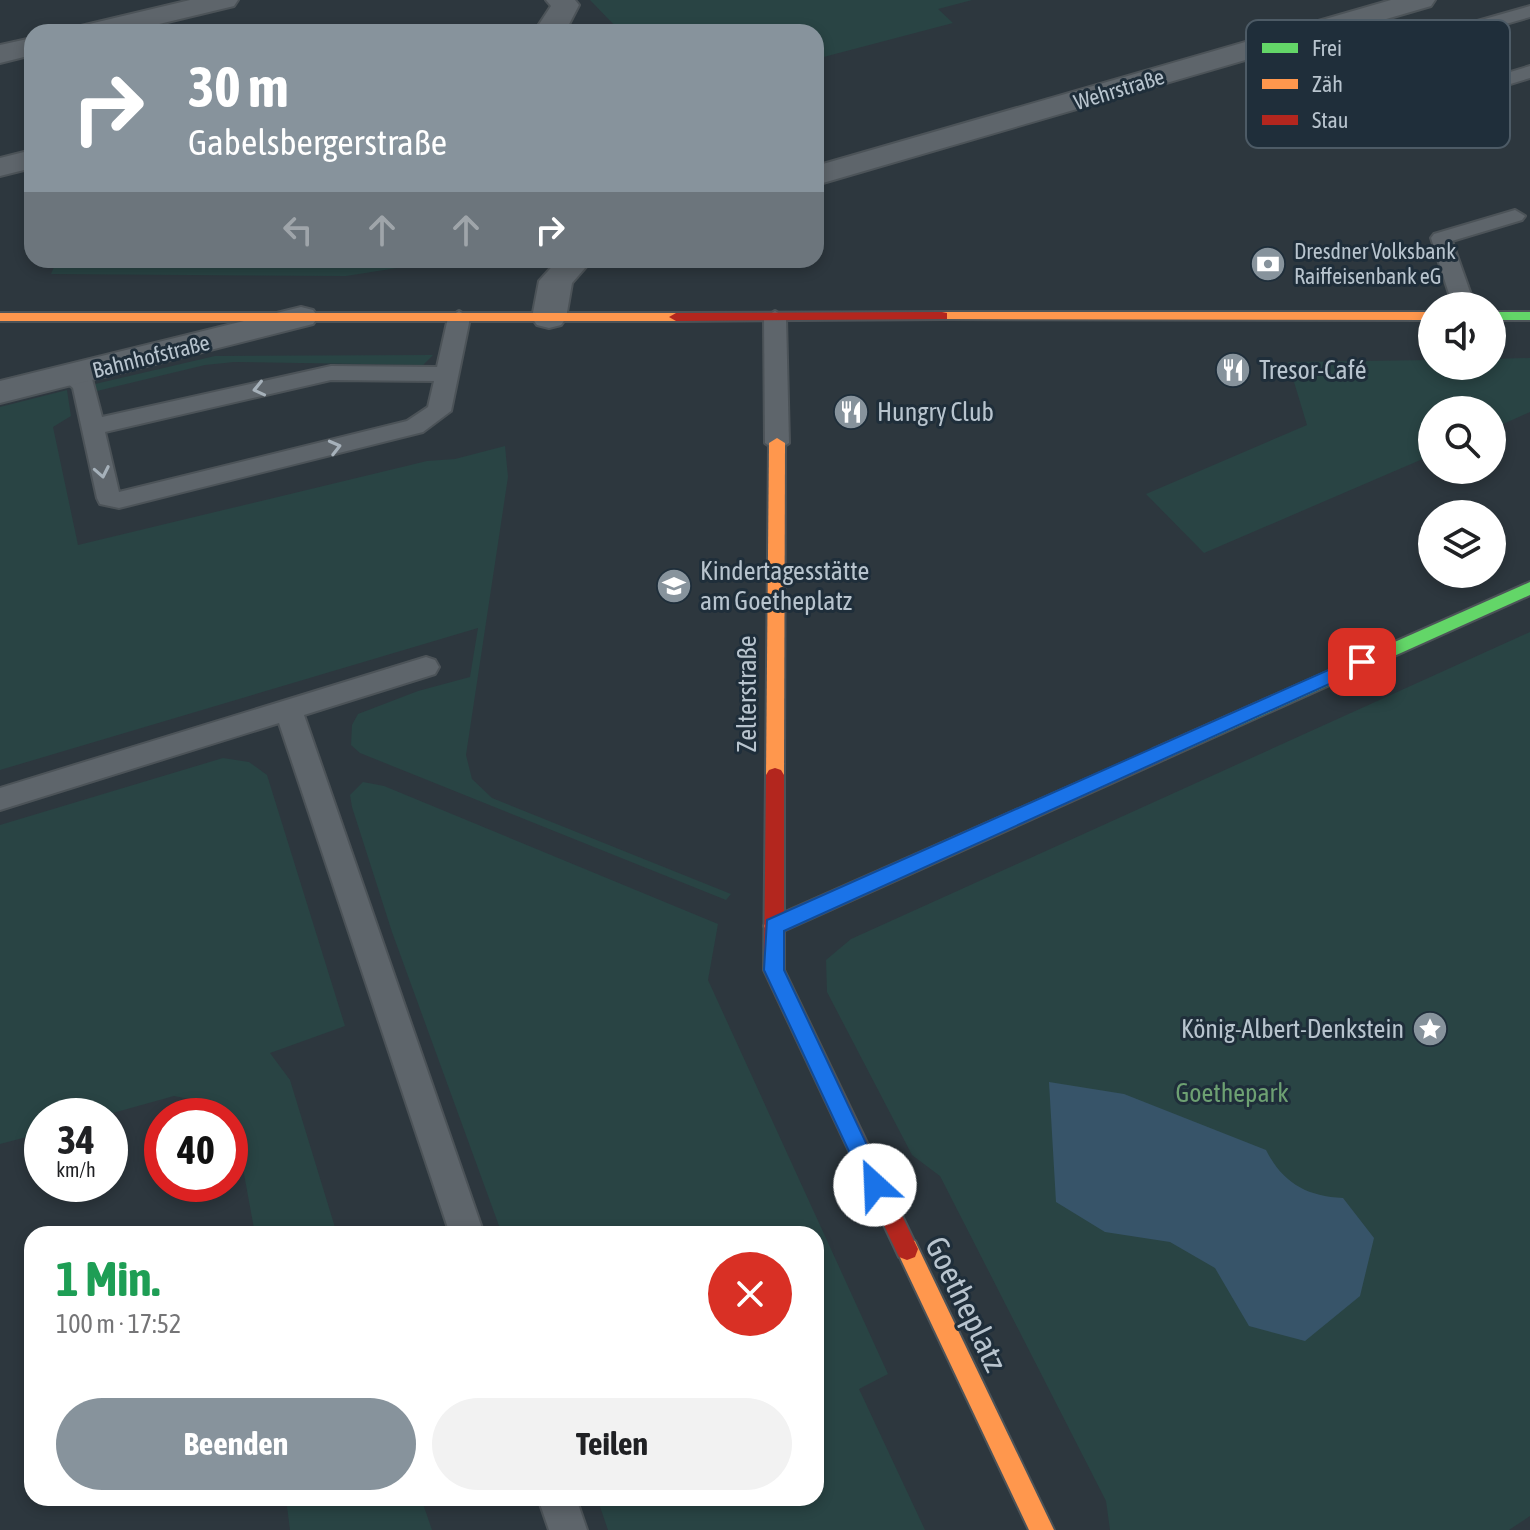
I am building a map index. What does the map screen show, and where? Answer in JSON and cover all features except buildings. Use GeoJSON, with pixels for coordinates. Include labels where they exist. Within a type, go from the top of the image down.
{"type":"FeatureCollection","features":[{"type":"Feature","properties":{"kind":"street"},"geometry":{"type":"LineString","coordinates":[[124,24],[224,0]]}},
{"type":"Feature","properties":{"kind":"street"},"geometry":{"type":"LineString","coordinates":[[556,24],[565,5],[560,0]]}},
{"type":"Feature","properties":{"kind":"street","name":"Wehrstraße"},"geometry":{"type":"LineString","coordinates":[[1352,20],[1421,0]]}},
{"type":"Feature","properties":{"kind":"street"},"geometry":{"type":"LineString","coordinates":[[0,54],[24,48]]}},
{"type":"Feature","properties":{"kind":"street","name":"Wehrstraße"},"geometry":{"type":"LineString","coordinates":[[824,174],[1246,51]]}},
{"type":"Feature","properties":{"kind":"street"},"geometry":{"type":"LineString","coordinates":[[0,167],[24,161]]}},
{"type":"Feature","properties":{"kind":"street"},"geometry":{"type":"LineString","coordinates":[[549,318],[556,281],[568,268]]}},
{"type":"Feature","properties":{"kind":"street"},"geometry":{"type":"LineString","coordinates":[[0,317],[1418,316]]}},
{"type":"Feature","properties":{"kind":"street"},"geometry":{"type":"LineString","coordinates":[[1506,316],[1530,316]]}},
{"type":"Feature","properties":{"kind":"street","name":"Bahnhofstraße"},"geometry":{"type":"LineString","coordinates":[[0,392],[301,317]]}},
{"type":"Feature","properties":{"kind":"street","name":"Zelterstraße"},"geometry":{"type":"LineString","coordinates":[[774,926],[777,443]]}},
{"type":"Feature","properties":{"kind":"street"},"geometry":{"type":"LineString","coordinates":[[774,926],[1112,772],[1530,588]]}},
{"type":"Feature","properties":{"kind":"street","name":"Goetheplatz"},"geometry":{"type":"LineString","coordinates":[[774,926],[774,970],[1042,1530]]}},
{"type":"Feature","properties":{"kind":"lane"},"geometry":{"type":"LineString","coordinates":[[1499,20],[1530,11]]}},
{"type":"Feature","properties":{"kind":"lane"},"geometry":{"type":"LineString","coordinates":[[1510,78],[1530,72]]}},
{"type":"Feature","properties":{"kind":"lane"},"geometry":{"type":"LineString","coordinates":[[1459,292],[1441,238],[1515,216]]}},
{"type":"Feature","properties":{"kind":"lane"},"geometry":{"type":"LineString","coordinates":[[70,376],[84,384],[105,487],[109,498],[119,500],[415,427],[439,411],[459,318]]}},
{"type":"Feature","properties":{"kind":"lane","name":"Zelterstraße"},"geometry":{"type":"LineString","coordinates":[[775,318],[777,443]]}},
{"type":"Feature","properties":{"kind":"lane"},"geometry":{"type":"LineString","coordinates":[[93,427],[331,373],[447,374]]}},
{"type":"Feature","properties":{"kind":"lane"},"geometry":{"type":"LineString","coordinates":[[0,799],[426,667]]}},
{"type":"Feature","properties":{"kind":"lane"},"geometry":{"type":"LineString","coordinates":[[289,711],[464,1226]]}},
{"type":"Feature","properties":{"kind":"lane"},"geometry":{"type":"LineString","coordinates":[[560,1506],[568,1530]]}},
{"type":"Feature","properties":{"kind":"green space"},"geometry":{"type":"Polygon","coordinates":[[[590,0],[972,0],[938,9],[953,23],[824,57],[824,24],[613,24],[590,0]]]}},
{"type":"Feature","properties":{"kind":"green space"},"geometry":{"type":"Polygon","coordinates":[[[54,268],[397,268],[346,276],[51,274],[54,268]]]}},
{"type":"Feature","properties":{"kind":"green space"},"geometry":{"type":"Polygon","coordinates":[[[433,355],[423,365],[234,362],[205,365],[97,391],[95,384],[215,356],[433,355]]]}},
{"type":"Feature","properties":{"kind":"green space"},"geometry":{"type":"Polygon","coordinates":[[[1530,358],[1530,412],[1506,423],[1506,396],[1418,396],[1418,461],[1204,553],[1146,494],[1307,425],[1288,362],[1418,360],[1418,380],[1506,380],[1506,359],[1530,358]]]}},
{"type":"Feature","properties":{"kind":"green space"},"geometry":{"type":"Polygon","coordinates":[[[67,390],[71,416],[53,427],[78,545],[427,461],[455,459],[505,446],[508,477],[466,755],[472,779],[492,798],[731,894],[726,900],[360,753],[351,745],[352,725],[358,714],[418,691],[470,677],[478,628],[0,770],[0,407],[67,390]]]}},
{"type":"Feature","properties":{"kind":"green space","name":"Goethepark"},"geometry":{"type":"Polygon","coordinates":[[[1530,632],[1530,1516],[1509,1530],[1110,1530],[1106,1501],[940,1176],[912,1155],[827,992],[826,960],[851,939],[1530,632]]]}},
{"type":"Feature","properties":{"kind":"green space"},"geometry":{"type":"Polygon","coordinates":[[[223,758],[249,762],[267,775],[345,1026],[270,1053],[290,1080],[335,1226],[254,1226],[248,1196],[248,1098],[144,1098],[144,1104],[128,1109],[128,1098],[24,1098],[24,1138],[0,1144],[0,825],[223,758]]]}},
{"type":"Feature","properties":{"kind":"green space"},"geometry":{"type":"Polygon","coordinates":[[[363,782],[384,786],[718,924],[708,980],[820,1226],[499,1226],[392,932],[350,795],[363,782]]]}},
{"type":"Feature","properties":{"kind":"green space"},"geometry":{"type":"Polygon","coordinates":[[[824,1234],[888,1374],[859,1389],[925,1530],[608,1530],[600,1506],[824,1506],[824,1234]]]}},
{"type":"Feature","properties":{"kind":"green space"},"geometry":{"type":"Polygon","coordinates":[[[287,1506],[424,1506],[432,1530],[290,1530],[287,1506]]]}},
{"type":"Feature","properties":{"kind":"water"},"geometry":{"type":"Polygon","coordinates":[[[1049,1082],[1124,1094],[1266,1150],[1280,1171],[1297,1186],[1318,1194],[1343,1198],[1374,1238],[1360,1296],[1305,1341],[1249,1326],[1215,1268],[1170,1242],[1105,1232],[1056,1202],[1049,1082]]]}},
{"type":"Feature","properties":{"kind":"traffic: fast"},"geometry":{"type":"LineString","coordinates":[[1506,316],[1530,316]]}},
{"type":"Feature","properties":{"kind":"traffic: fast"},"geometry":{"type":"LineString","coordinates":[[1159,754],[1530,588]]}},
{"type":"Feature","properties":{"kind":"traffic: slow"},"geometry":{"type":"LineString","coordinates":[[942,316],[1418,316]]}},
{"type":"Feature","properties":{"kind":"traffic: slow"},"geometry":{"type":"LineString","coordinates":[[0,317],[676,317]]}},
{"type":"Feature","properties":{"kind":"traffic: slow"},"geometry":{"type":"LineString","coordinates":[[775,775],[777,443]]}},
{"type":"Feature","properties":{"kind":"traffic: slow"},"geometry":{"type":"LineString","coordinates":[[774,926],[1159,754]]}},
{"type":"Feature","properties":{"kind":"traffic: slow"},"geometry":{"type":"LineString","coordinates":[[907,1249],[1042,1530]]}},
{"type":"Feature","properties":{"kind":"traffic: jam"},"geometry":{"type":"LineString","coordinates":[[676,317],[942,316]]}},
{"type":"Feature","properties":{"kind":"traffic: jam"},"geometry":{"type":"LineString","coordinates":[[775,775],[774,970],[907,1249]]}},
{"type":"Feature","properties":{"kind":"place","name":"Dresdner Volksbank Raiffeisenbank eG"},"geometry":{"type":"Point","coordinates":[1268,264]}},
{"type":"Feature","properties":{"kind":"place","name":"Tresor-Café"},"geometry":{"type":"Point","coordinates":[1233,370]}},
{"type":"Feature","properties":{"kind":"place","name":"Hungry Club"},"geometry":{"type":"Point","coordinates":[851,412]}},
{"type":"Feature","properties":{"kind":"place","name":"Kindertagesstätte am Goetheplatz"},"geometry":{"type":"Point","coordinates":[674,586]}},
{"type":"Feature","properties":{"kind":"place","name":"König-Albert-Denkstein"},"geometry":{"type":"Point","coordinates":[1430,1029]}},
{"type":"Feature","properties":{"kind":"route"},"geometry":{"type":"LineString","coordinates":[[875,1185],[774,970],[774,926],[1362,662]]}}]}
